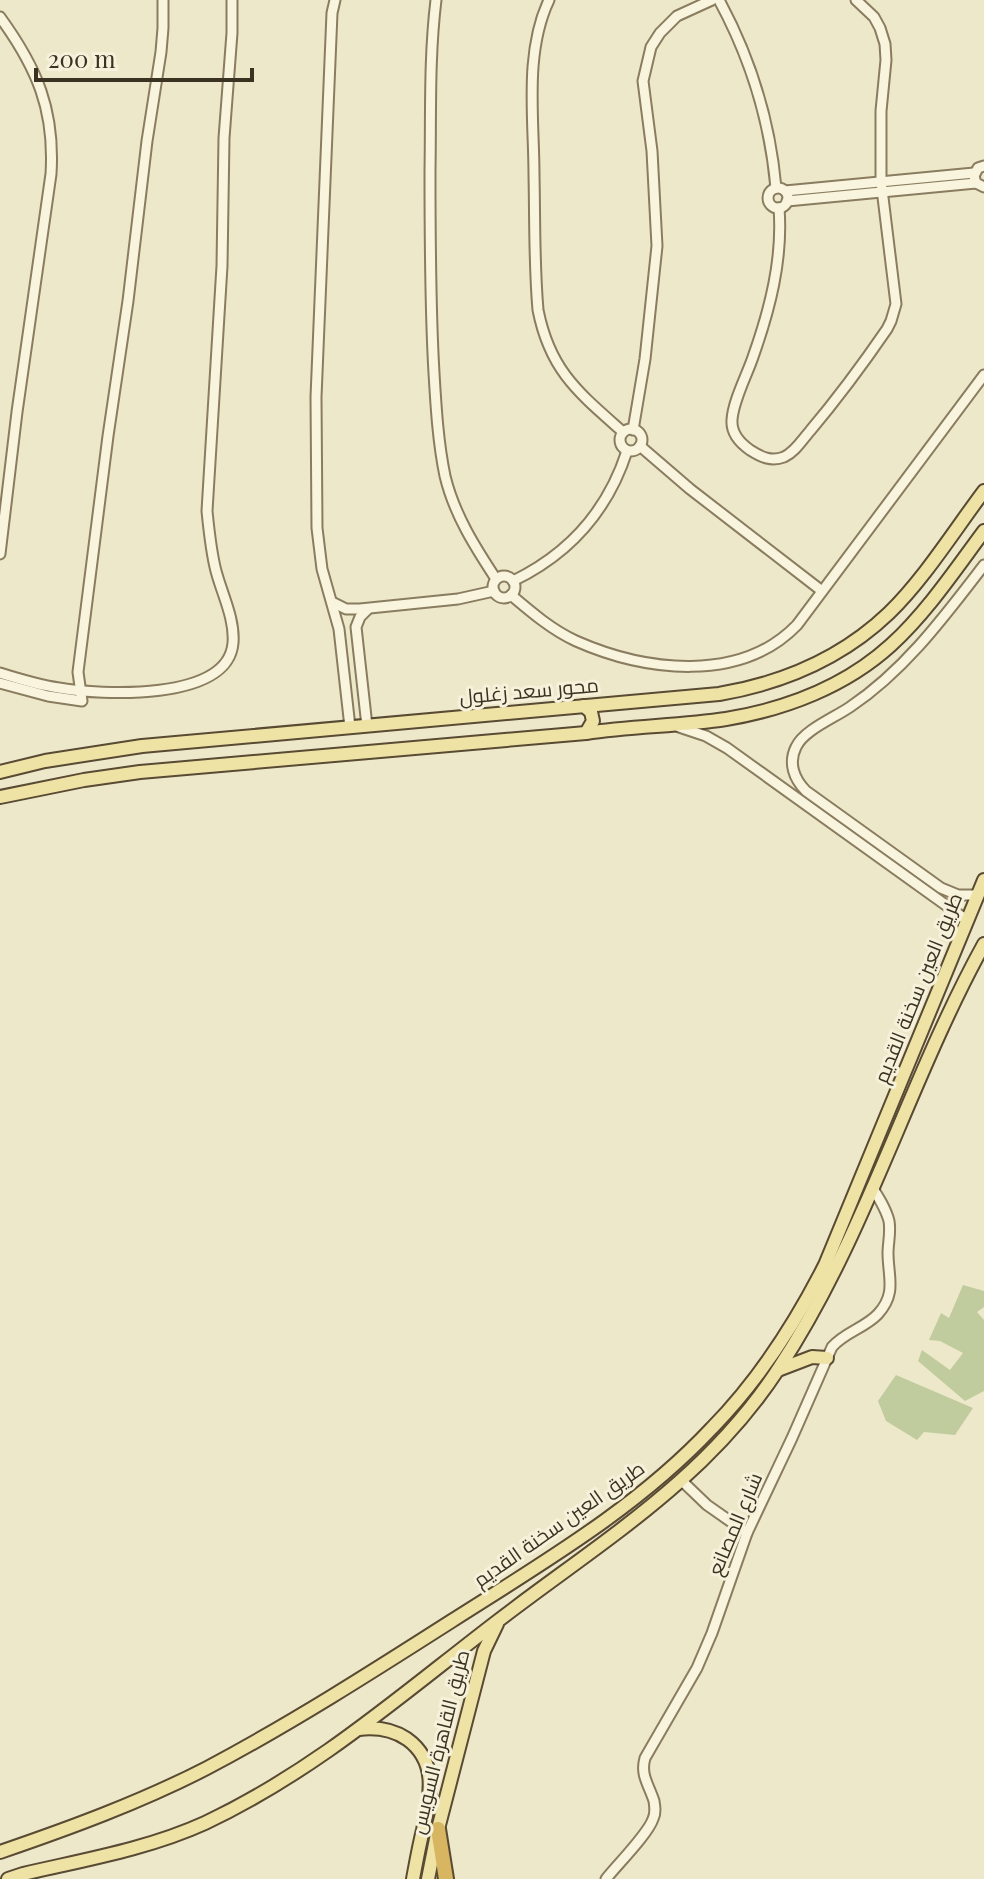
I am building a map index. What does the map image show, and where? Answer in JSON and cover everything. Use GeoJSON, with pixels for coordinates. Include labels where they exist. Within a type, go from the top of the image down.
{"type":"FeatureCollection","features":[{"type":"Feature","properties":{"kind":"highway"},"geometry":{"type":"LineString","coordinates":[[438,1829],[446,1879]]}},
{"type":"Feature","properties":{"kind":"main road","name":"محور سعد زغلول"},"geometry":{"type":"LineString","coordinates":[[0,772],[45,761],[142,746],[719,694],[773,682],[824,661],[859,638],[890,611],[909,591],[984,491]]}},
{"type":"Feature","properties":{"kind":"main road"},"geometry":{"type":"LineString","coordinates":[[0,797],[140,772],[672,725],[762,711],[797,701],[847,677],[880,654],[910,626],[984,531]]}},
{"type":"Feature","properties":{"kind":"main road"},"geometry":{"type":"LineString","coordinates":[[611,729],[606,723],[606,715],[615,703]]}},
{"type":"Feature","properties":{"kind":"main road"},"geometry":{"type":"LineString","coordinates":[[584,706],[591,712],[593,721],[586,733]]}},
{"type":"Feature","properties":{"kind":"main road","name":"طريق العين سخنة القديم"},"geometry":{"type":"LineString","coordinates":[[0,1852],[57,1833],[170,1785],[286,1724],[594,1529],[682,1459],[736,1402],[779,1345],[811,1293],[850,1209],[984,880]]}},
{"type":"Feature","properties":{"kind":"main road","name":"طريق العين سخنة القديم"},"geometry":{"type":"LineString","coordinates":[[8,1879],[169,1838],[260,1795],[359,1729],[682,1481],[744,1415],[778,1370],[827,1286],[950,1010],[984,944]]}},
{"type":"Feature","properties":{"kind":"main road"},"geometry":{"type":"LineString","coordinates":[[778,1370],[812,1357],[827,1358]]}},
{"type":"Feature","properties":{"kind":"main road","name":"طريق القاهرة السويس"},"geometry":{"type":"LineString","coordinates":[[428,1879],[484,1651],[500,1619]]}},
{"type":"Feature","properties":{"kind":"main road","name":"طريق القاهرة السويس"},"geometry":{"type":"LineString","coordinates":[[359,1729],[375,1728],[397,1733],[416,1747],[428,1767],[431,1790],[413,1879]]}},
{"type":"Feature","properties":{"kind":"street"},"geometry":{"type":"LineString","coordinates":[[0,683],[82,701],[78,672],[128,301],[148,126],[161,52],[163,0]]}},
{"type":"Feature","properties":{"kind":"street"},"geometry":{"type":"LineString","coordinates":[[0,673],[56,688],[147,691],[203,679],[220,669],[231,651],[232,631],[215,569],[207,511],[222,266],[224,138],[232,0]]}},
{"type":"Feature","properties":{"kind":"street"},"geometry":{"type":"LineString","coordinates":[[335,0],[316,397],[317,528],[322,569],[339,629],[350,727]]}},
{"type":"Feature","properties":{"kind":"street"},"geometry":{"type":"LineString","coordinates":[[436,0],[431,63],[429,240],[438,427],[446,478],[455,507],[496,579]]}},
{"type":"Feature","properties":{"kind":"street"},"geometry":{"type":"LineString","coordinates":[[549,0],[536,40],[533,84],[538,310],[542,331],[560,369],[585,398],[628,431],[640,435],[640,446],[634,451],[627,451],[620,443],[628,431],[647,344],[657,246],[652,151],[643,81],[651,47],[660,33],[677,16],[712,0]]}},
{"type":"Feature","properties":{"kind":"street"},"geometry":{"type":"LineString","coordinates":[[719,0],[759,94],[782,197],[776,277],[761,335],[732,422],[735,436],[745,446],[763,458],[771,459],[794,450],[894,313],[896,295],[882,186],[881,111],[885,44],[874,17],[856,0]]}},
{"type":"Feature","properties":{"kind":"street"},"geometry":{"type":"LineString","coordinates":[[0,17],[19,44],[41,90],[50,122],[52,157],[0,554]]}},
{"type":"Feature","properties":{"kind":"street"},"geometry":{"type":"LineString","coordinates":[[782,197],[882,186],[978,181],[978,168],[984,166]]}},
{"type":"Feature","properties":{"kind":"street"},"geometry":{"type":"LineString","coordinates":[[511,595],[539,619],[575,641],[636,661],[694,666],[738,660],[768,648],[789,633],[984,375]]}},
{"type":"Feature","properties":{"kind":"street"},"geometry":{"type":"LineString","coordinates":[[640,446],[690,489],[822,591]]}},
{"type":"Feature","properties":{"kind":"street"},"geometry":{"type":"LineString","coordinates":[[513,581],[547,562],[585,529],[613,487],[627,451]]}},
{"type":"Feature","properties":{"kind":"street"},"geometry":{"type":"LineString","coordinates":[[978,895],[958,895],[941,888],[802,787],[794,774],[793,757],[796,745],[808,732],[853,705],[906,660],[984,565]]}},
{"type":"Feature","properties":{"kind":"street"},"geometry":{"type":"LineString","coordinates":[[332,602],[346,609],[368,609],[458,599],[494,591],[502,597],[511,595],[515,589],[513,581],[507,576],[496,579],[494,591]]}},
{"type":"Feature","properties":{"kind":"street"},"geometry":{"type":"LineString","coordinates":[[367,726],[356,627],[368,609]]}},
{"type":"Feature","properties":{"kind":"street"},"geometry":{"type":"LineString","coordinates":[[339,629],[356,627]]}},
{"type":"Feature","properties":{"kind":"street"},"geometry":{"type":"LineString","coordinates":[[56,688],[78,672]]}},
{"type":"Feature","properties":{"kind":"street"},"geometry":{"type":"LineString","coordinates":[[672,725],[706,736],[727,748],[968,921]]}},
{"type":"Feature","properties":{"kind":"street","name":"شارع المصانع"},"geometry":{"type":"LineString","coordinates":[[606,1879],[655,1816],[655,1804],[642,1772],[645,1758],[701,1660],[747,1533],[832,1347],[878,1314],[890,1292],[889,1221],[872,1187]]}},
{"type":"Feature","properties":{"kind":"street"},"geometry":{"type":"LineString","coordinates":[[682,1481],[707,1505],[747,1533]]}},
{"type":"Feature","properties":{"kind":"green space"},"geometry":{"type":"Polygon","coordinates":[[[963,1285],[984,1291],[984,1307],[977,1312],[984,1320],[984,1391],[965,1401],[918,1361],[922,1350],[950,1370],[963,1353],[940,1341],[929,1340],[941,1313],[949,1318],[963,1285]]]}},
{"type":"Feature","properties":{"kind":"green space"},"geometry":{"type":"Polygon","coordinates":[[[896,1375],[973,1408],[955,1435],[924,1432],[917,1440],[886,1421],[878,1401],[896,1375]]]}}]}
